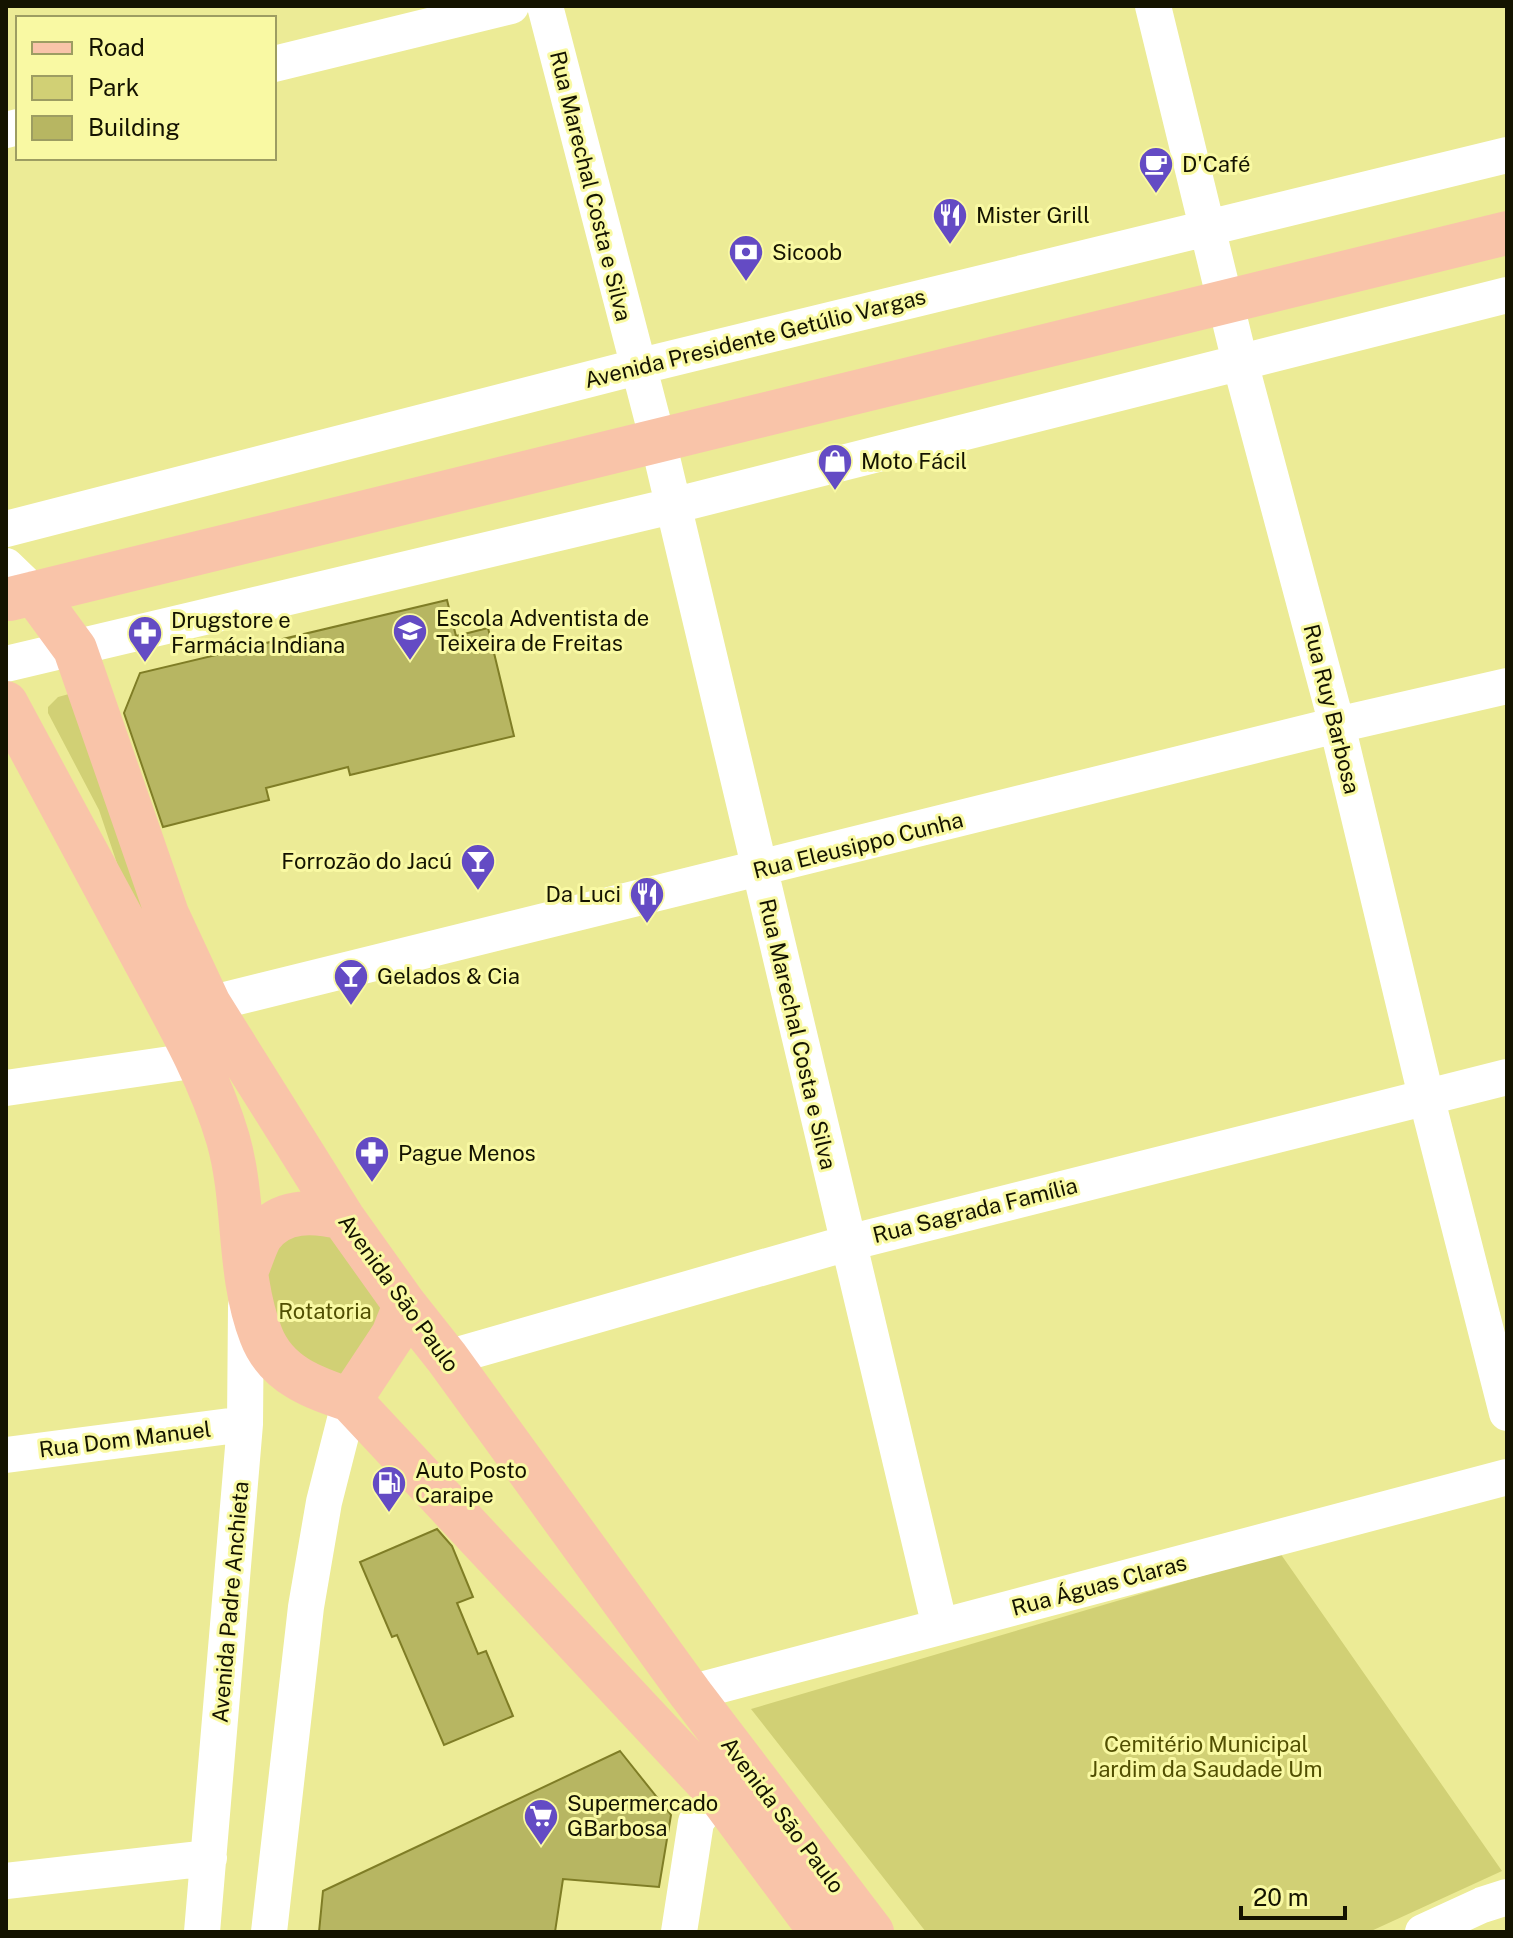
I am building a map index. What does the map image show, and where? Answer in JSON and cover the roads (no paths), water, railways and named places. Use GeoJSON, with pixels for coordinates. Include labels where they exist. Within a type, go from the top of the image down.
{"type":"FeatureCollection","features":[{"type":"Feature","properties":{"kind":"main road"},"geometry":{"type":"LineString","coordinates":[[15,586],[658,441],[1507,233]]}},
{"type":"Feature","properties":{"kind":"main road","name":"Avenida São Paulo"},"geometry":{"type":"LineString","coordinates":[[15,586],[75,649],[167,914],[209,1004],[343,1218],[690,1693],[872,1932]]}},
{"type":"Feature","properties":{"kind":"main road","name":"Avenida São Paulo"},"geometry":{"type":"LineString","coordinates":[[6,703],[198,1060],[228,1140],[246,1272],[261,1337],[286,1372],[320,1391],[350,1400],[720,1796],[821,1932]]}},
{"type":"Feature","properties":{"kind":"main road"},"geometry":{"type":"LineString","coordinates":[[246,1272],[262,1236],[277,1223],[298,1213],[315,1211],[343,1218]]}},
{"type":"Feature","properties":{"kind":"main road"},"geometry":{"type":"LineString","coordinates":[[350,1400],[393,1335],[405,1305]]}},
{"type":"Feature","properties":{"kind":"street"},"geometry":{"type":"LineString","coordinates":[[276,64],[511,6]]}},
{"type":"Feature","properties":{"kind":"street","name":"Rua Marechal Costa e Silva"},"geometry":{"type":"LineString","coordinates":[[545,6],[658,441],[940,1627]]}},
{"type":"Feature","properties":{"kind":"street","name":"Rua Ruy Barbosa"},"geometry":{"type":"LineString","coordinates":[[1153,6],[1240,362],[1337,725],[1426,1096],[1507,1413]]}},
{"type":"Feature","properties":{"kind":"street","name":"Avenida Presidente Getúlio Vargas"},"geometry":{"type":"LineString","coordinates":[[6,529],[637,367],[1507,155]]}},
{"type":"Feature","properties":{"kind":"street"},"geometry":{"type":"LineString","coordinates":[[6,664],[672,506],[1507,295]]}},
{"type":"Feature","properties":{"kind":"street","name":"Rua Eleusippo Cunha"},"geometry":{"type":"LineString","coordinates":[[209,1004],[1337,725],[1507,686]]}},
{"type":"Feature","properties":{"kind":"street"},"geometry":{"type":"LineString","coordinates":[[6,1088],[198,1060]]}},
{"type":"Feature","properties":{"kind":"street","name":"Rua Sagrada Família"},"geometry":{"type":"LineString","coordinates":[[447,1358],[848,1243],[1507,1077]]}},
{"type":"Feature","properties":{"kind":"street","name":"Avenida Padre Anchieta"},"geometry":{"type":"LineString","coordinates":[[202,1932],[245,1424],[246,1272]]}},
{"type":"Feature","properties":{"kind":"street"},"geometry":{"type":"LineString","coordinates":[[269,1932],[306,1607],[324,1502],[350,1400]]}},
{"type":"Feature","properties":{"kind":"street","name":"Rua Dom Manuel"},"geometry":{"type":"LineString","coordinates":[[6,1455],[245,1424]]}},
{"type":"Feature","properties":{"kind":"street","name":"Rua Águas Claras"},"geometry":{"type":"LineString","coordinates":[[690,1693],[1507,1477]]}},
{"type":"Feature","properties":{"kind":"street"},"geometry":{"type":"LineString","coordinates":[[679,1932],[696,1822],[707,1806],[720,1796]]}},
{"type":"Feature","properties":{"kind":"street"},"geometry":{"type":"LineString","coordinates":[[6,1881],[209,1858]]}},
{"type":"Feature","properties":{"kind":"street"},"geometry":{"type":"LineString","coordinates":[[1423,1932],[1507,1897]]}},
{"type":"Feature","properties":{"kind":"place","name":"D'Café"},"geometry":{"type":"Point","coordinates":[1156,195]}},
{"type":"Feature","properties":{"kind":"place","name":"Mister Grill"},"geometry":{"type":"Point","coordinates":[950,246]}},
{"type":"Feature","properties":{"kind":"place","name":"Sicoob"},"geometry":{"type":"Point","coordinates":[746,283]}},
{"type":"Feature","properties":{"kind":"place","name":"Moto Fácil"},"geometry":{"type":"Point","coordinates":[835,492]}},
{"type":"Feature","properties":{"kind":"place","name":"Escola Adventista de Teixeira de Freitas"},"geometry":{"type":"Point","coordinates":[410,662]}},
{"type":"Feature","properties":{"kind":"place","name":"Drugstore e Farmácia Indiana"},"geometry":{"type":"Point","coordinates":[145,664]}},
{"type":"Feature","properties":{"kind":"place","name":"Forrozão do Jacú"},"geometry":{"type":"Point","coordinates":[478,892]}},
{"type":"Feature","properties":{"kind":"place","name":"Da Luci"},"geometry":{"type":"Point","coordinates":[647,925]}},
{"type":"Feature","properties":{"kind":"place","name":"Gelados & Cia"},"geometry":{"type":"Point","coordinates":[351,1007]}},
{"type":"Feature","properties":{"kind":"place","name":"Pague Menos"},"geometry":{"type":"Point","coordinates":[372,1184]}},
{"type":"Feature","properties":{"kind":"place","name":"Auto Posto Caraipe"},"geometry":{"type":"Point","coordinates":[389,1514]}},
{"type":"Feature","properties":{"kind":"place","name":"Supermercado GBarbosa"},"geometry":{"type":"Point","coordinates":[541,1847]}},
{"type":"Feature","properties":{"kind":"park label","name":"Rotatoria"},"geometry":{"type":"Point","coordinates":[325,1311]}},
{"type":"Feature","properties":{"kind":"park label","name":"Cemitério Municipal Jardim da Saudade Um"},"geometry":{"type":"Point","coordinates":[1206,1756]}}]}
